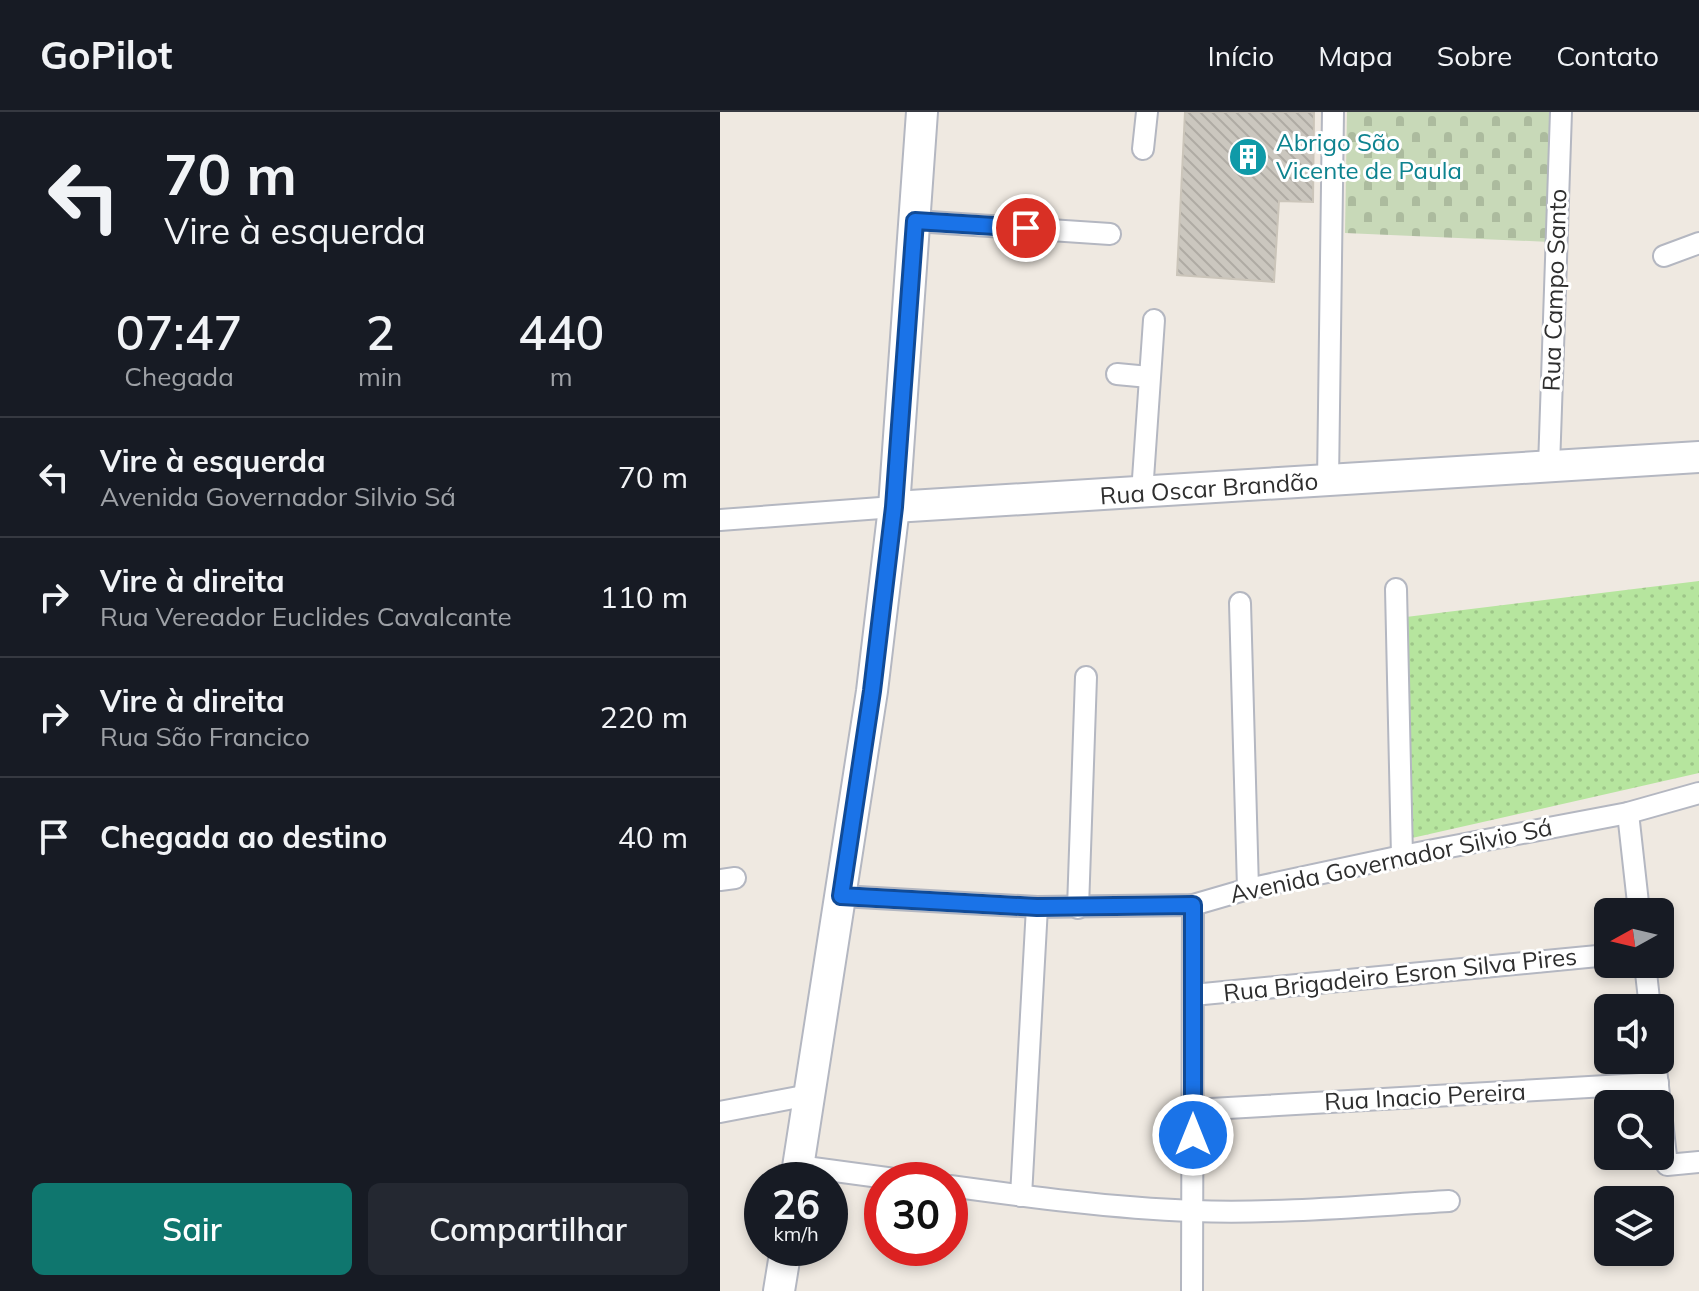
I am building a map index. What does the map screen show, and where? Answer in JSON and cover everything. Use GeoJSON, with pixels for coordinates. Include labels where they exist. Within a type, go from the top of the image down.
{"type":"FeatureCollection","features":[{"type":"Feature","properties":{"kind":"street"},"geometry":{"type":"LineString","coordinates":[[799,1162],[872,691],[894,507],[922,112]]}},
{"type":"Feature","properties":{"kind":"street"},"geometry":{"type":"LineString","coordinates":[[1143,149],[1147,112]]}},
{"type":"Feature","properties":{"kind":"street"},"geometry":{"type":"LineString","coordinates":[[1328,481],[1333,112]]}},
{"type":"Feature","properties":{"kind":"street","name":"Rua Campo Santo"},"geometry":{"type":"LineString","coordinates":[[1549,467],[1561,112]]}},
{"type":"Feature","properties":{"kind":"street"},"geometry":{"type":"LineString","coordinates":[[915,221],[1110,234]]}},
{"type":"Feature","properties":{"kind":"street"},"geometry":{"type":"LineString","coordinates":[[1664,256],[1699,243]]}},
{"type":"Feature","properties":{"kind":"street"},"geometry":{"type":"LineString","coordinates":[[1142,493],[1154,320]]}},
{"type":"Feature","properties":{"kind":"street"},"geometry":{"type":"LineString","coordinates":[[1117,374],[1149,377]]}},
{"type":"Feature","properties":{"kind":"street","name":"Rua Oscar Brandão"},"geometry":{"type":"LineString","coordinates":[[720,520],[1699,457]]}},
{"type":"Feature","properties":{"kind":"street"},"geometry":{"type":"LineString","coordinates":[[1396,589],[1402,856]]}},
{"type":"Feature","properties":{"kind":"street"},"geometry":{"type":"LineString","coordinates":[[1240,603],[1248,889]]}},
{"type":"Feature","properties":{"kind":"street"},"geometry":{"type":"LineString","coordinates":[[1078,908],[1086,677]]}},
{"type":"Feature","properties":{"kind":"street","name":"Avenida Governador Silvio Sá"},"geometry":{"type":"LineString","coordinates":[[841,896],[1037,907],[1193,905],[1248,889],[1402,856],[1628,813],[1699,793]]}},
{"type":"Feature","properties":{"kind":"street"},"geometry":{"type":"LineString","coordinates":[[1628,813],[1637,898]]}},
{"type":"Feature","properties":{"kind":"street"},"geometry":{"type":"LineString","coordinates":[[1192,1291],[1193,905]]}},
{"type":"Feature","properties":{"kind":"street"},"geometry":{"type":"LineString","coordinates":[[1021,1196],[1037,907]]}},
{"type":"Feature","properties":{"kind":"street","name":"Rua Brigadeiro Esron Silva Pires"},"geometry":{"type":"LineString","coordinates":[[1193,995],[1594,956]]}},
{"type":"Feature","properties":{"kind":"street"},"geometry":{"type":"LineString","coordinates":[[1657,1074],[1667,1165],[1699,1162]]}},
{"type":"Feature","properties":{"kind":"street","name":"Rua Inacio Pereira"},"geometry":{"type":"LineString","coordinates":[[1193,1110],[1658,1083]]}},
{"type":"Feature","properties":{"kind":"street"},"geometry":{"type":"LineString","coordinates":[[720,1112],[809,1095]]}},
{"type":"Feature","properties":{"kind":"street"},"geometry":{"type":"LineString","coordinates":[[968,1189],[1193,1211],[1449,1201]]}},
{"type":"Feature","properties":{"kind":"street"},"geometry":{"type":"LineString","coordinates":[[779,1291],[783,1266]]}},
{"type":"Feature","properties":{"kind":"green space"},"geometry":{"type":"Polygon","coordinates":[[[1347,112],[1555,112],[1550,242],[1345,233],[1347,112]]]}},
{"type":"Feature","properties":{"kind":"green space"},"geometry":{"type":"Polygon","coordinates":[[[1699,581],[1699,773],[1412,838],[1406,617],[1699,581]]]}},
{"type":"Feature","properties":{"kind":"building","name":"Abrigo São Vicente de Paula"},"geometry":{"type":"Polygon","coordinates":[[[1185,112],[1314,112],[1313,202],[1279,201],[1274,282],[1177,275],[1185,112]]]}},
{"type":"Feature","properties":{"kind":"place","name":"Abrigo São Vicente de Paula"},"geometry":{"type":"Point","coordinates":[1248,157]}},
{"type":"Feature","properties":{"kind":"route"},"geometry":{"type":"LineString","coordinates":[[1026,228],[915,221],[894,507],[872,691],[841,896],[1037,907],[1193,905],[1193,1135]]}}]}
